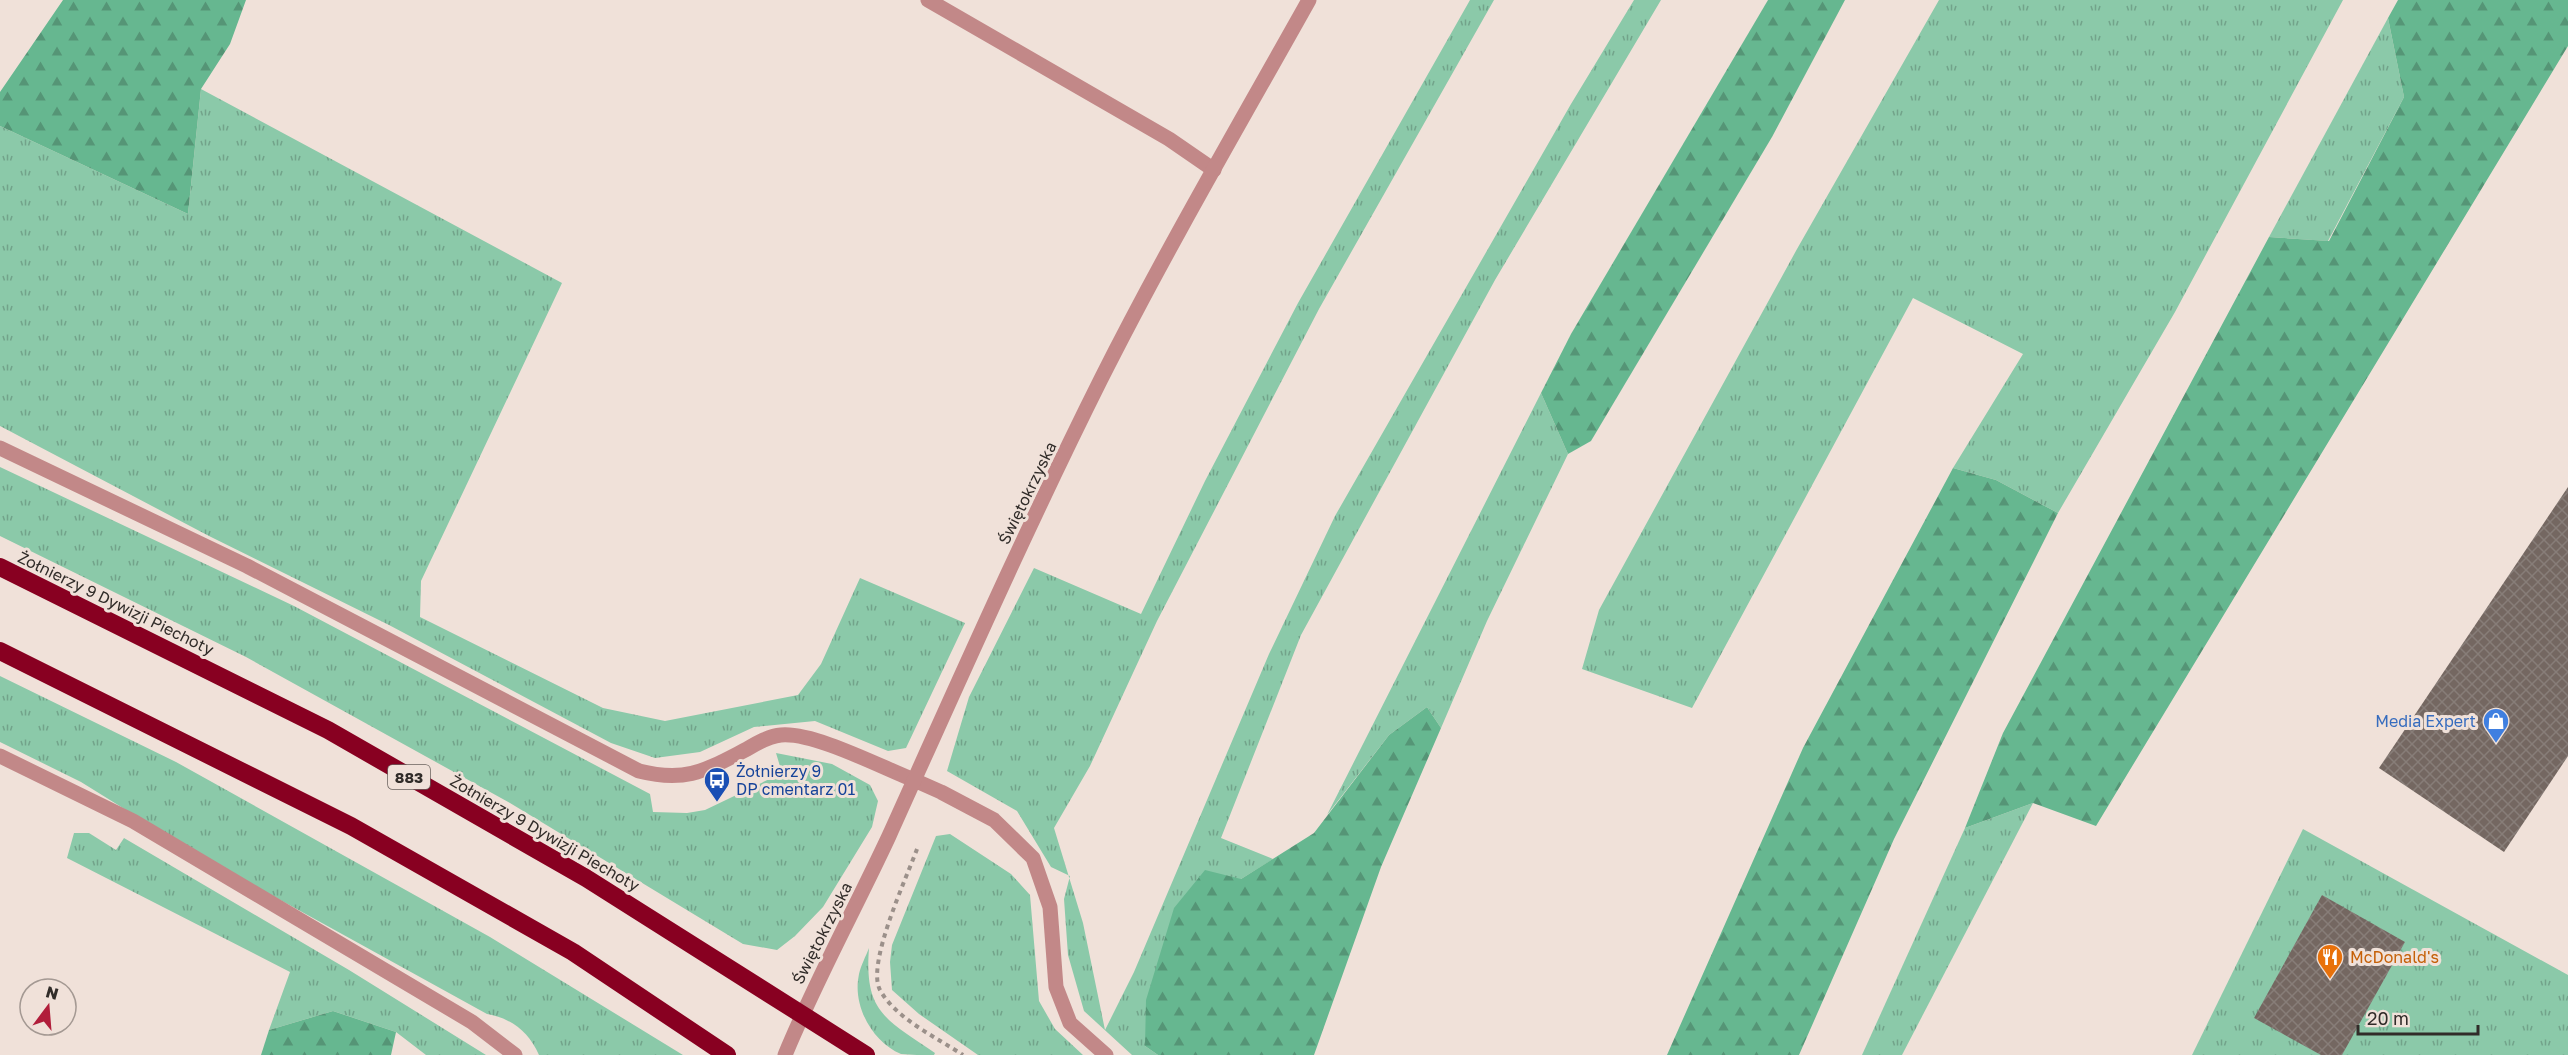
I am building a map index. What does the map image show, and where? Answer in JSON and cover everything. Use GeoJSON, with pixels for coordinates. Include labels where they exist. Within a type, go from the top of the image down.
{"type":"FeatureCollection","features":[{"type":"Feature","properties":{"kind":"highway","name":"Żołnierzy 9 Dywizji Piechoty"},"geometry":{"type":"LineString","coordinates":[[0,567],[328,730],[586,878],[866,1055]]}},
{"type":"Feature","properties":{"kind":"highway"},"geometry":{"type":"LineString","coordinates":[[0,651],[351,826],[573,952],[727,1055]]}},
{"type":"Feature","properties":{"kind":"street"},"geometry":{"type":"LineString","coordinates":[[928,0],[1169,139],[1214,170]]}},
{"type":"Feature","properties":{"kind":"street","name":"Świętokrzyska"},"geometry":{"type":"LineString","coordinates":[[785,1055],[802,1014],[866,887],[1023,541],[1101,379],[1214,170],[1310,0]]}},
{"type":"Feature","properties":{"kind":"street"},"geometry":{"type":"LineString","coordinates":[[0,448],[247,566],[639,771],[663,777],[688,775],[707,770],[760,741],[780,735],[801,736],[824,743],[914,780],[994,820],[1033,858],[1050,907],[1056,987],[1070,1023],[1106,1055]]}},
{"type":"Feature","properties":{"kind":"street"},"geometry":{"type":"LineString","coordinates":[[0,756],[134,821],[472,1022],[514,1055]]}},
{"type":"Feature","properties":{"kind":"path"},"geometry":{"type":"LineString","coordinates":[[920,842],[887,928],[877,963],[879,988],[896,1010],[963,1055]]}},
{"type":"Feature","properties":{"kind":"green space"},"geometry":{"type":"Polygon","coordinates":[[[63,0],[246,0],[230,44],[201,89],[188,214],[0,126],[0,92],[63,0]]]}},
{"type":"Feature","properties":{"kind":"green space"},"geometry":{"type":"Polygon","coordinates":[[[1470,0],[1494,0],[1319,309],[1157,621],[1090,766],[1054,828],[1068,875],[1051,867],[1017,811],[947,771],[969,697],[1034,568],[1141,614],[1205,481],[1298,303],[1470,0]]]}},
{"type":"Feature","properties":{"kind":"green space"},"geometry":{"type":"Polygon","coordinates":[[[1634,0],[1661,0],[1495,280],[1301,635],[1221,838],[1273,859],[1241,879],[1145,1046],[1158,1055],[1132,1055],[1084,1011],[1068,955],[1064,899],[1069,878],[1083,923],[1105,1030],[1134,972],[1269,654],[1335,516],[1571,104],[1634,0]]]}},
{"type":"Feature","properties":{"kind":"green space"},"geometry":{"type":"Polygon","coordinates":[[[1768,0],[1845,0],[1772,137],[1591,441],[1568,454],[1541,393],[1571,334],[1768,0]]]}},
{"type":"Feature","properties":{"kind":"green space"},"geometry":{"type":"Polygon","coordinates":[[[1939,0],[2343,0],[2175,312],[2058,513],[1996,480],[1953,468],[2023,354],[1913,298],[1692,708],[1582,669],[1599,610],[1797,249],[1939,0]]]}},
{"type":"Feature","properties":{"kind":"green space"},"geometry":{"type":"Polygon","coordinates":[[[2398,0],[2568,0],[2568,46],[2096,826],[2033,803],[1965,828],[2003,733],[2269,237],[2329,241],[2404,97],[2388,18],[2398,0]]]}},
{"type":"Feature","properties":{"kind":"green space"},"geometry":{"type":"Polygon","coordinates":[[[2388,18],[2404,97],[2328,241],[2269,237],[2388,18]]]}},
{"type":"Feature","properties":{"kind":"green space"},"geometry":{"type":"Polygon","coordinates":[[[201,89],[562,283],[421,581],[420,617],[603,708],[665,721],[798,695],[821,664],[860,578],[965,623],[906,748],[888,751],[815,721],[754,727],[700,752],[655,758],[611,743],[389,625],[209,536],[0,426],[0,126],[188,214],[201,89]]]}},
{"type":"Feature","properties":{"kind":"green space"},"geometry":{"type":"Polygon","coordinates":[[[1541,393],[1568,454],[1487,621],[1441,728],[1427,707],[1389,735],[1327,815],[1541,393]]]}},
{"type":"Feature","properties":{"kind":"green space"},"geometry":{"type":"Polygon","coordinates":[[[0,467],[294,606],[650,794],[653,812],[687,813],[705,810],[782,773],[776,753],[832,764],[870,785],[878,801],[872,827],[823,907],[795,936],[777,950],[743,944],[510,803],[246,657],[0,536],[0,467]]]}},
{"type":"Feature","properties":{"kind":"green space"},"geometry":{"type":"Polygon","coordinates":[[[1953,468],[1996,480],[2058,513],[1894,839],[1799,1055],[1667,1055],[1803,748],[1953,468]]]}},
{"type":"Feature","properties":{"kind":"green space"},"geometry":{"type":"Polygon","coordinates":[[[0,676],[176,762],[490,937],[683,1055],[539,1055],[530,1039],[518,1027],[504,1019],[487,1014],[197,854],[81,782],[0,742],[0,676]]]}},
{"type":"Feature","properties":{"kind":"green space"},"geometry":{"type":"Polygon","coordinates":[[[1427,707],[1441,728],[1381,867],[1314,1055],[1158,1055],[1145,1046],[1146,1000],[1174,908],[1205,870],[1241,879],[1314,833],[1389,735],[1427,707]]]}},
{"type":"Feature","properties":{"kind":"green space"},"geometry":{"type":"Polygon","coordinates":[[[2033,803],[1902,1055],[1862,1055],[1965,828],[2033,803]]]}},
{"type":"Feature","properties":{"kind":"green space"},"geometry":{"type":"Polygon","coordinates":[[[2303,829],[2568,975],[2568,1055],[2192,1055],[2303,829]]]}},
{"type":"Feature","properties":{"kind":"green space"},"geometry":{"type":"Polygon","coordinates":[[[74,833],[89,833],[116,850],[124,838],[349,970],[486,1055],[426,1055],[396,1032],[333,1011],[269,1030],[290,972],[67,858],[74,833]]]}},
{"type":"Feature","properties":{"kind":"green space"},"geometry":{"type":"Polygon","coordinates":[[[950,834],[1011,874],[1030,895],[1039,1001],[1055,1029],[1083,1055],[978,1055],[919,1014],[892,990],[890,962],[892,945],[936,836],[950,834]]]}},
{"type":"Feature","properties":{"kind":"green space"},"geometry":{"type":"Polygon","coordinates":[[[869,948],[868,970],[875,1001],[891,1022],[935,1053],[934,1055],[901,1054],[881,1041],[866,1021],[858,986],[860,971],[869,948]]]}},
{"type":"Feature","properties":{"kind":"green space"},"geometry":{"type":"Polygon","coordinates":[[[333,1011],[396,1032],[391,1055],[261,1055],[269,1030],[333,1011]]]}},
{"type":"Feature","properties":{"kind":"building"},"geometry":{"type":"Polygon","coordinates":[[[2568,487],[2568,756],[2504,852],[2379,768],[2568,487]]]}},
{"type":"Feature","properties":{"kind":"building","name":"McDonald's"},"geometry":{"type":"Polygon","coordinates":[[[2322,895],[2405,942],[2342,1055],[2321,1055],[2254,1018],[2322,895]]]}},
{"type":"Feature","properties":{"kind":"place","name":"Media Expert"},"geometry":{"type":"Point","coordinates":[2496,744]}},
{"type":"Feature","properties":{"kind":"place","name":"Żołnierzy 9 DP cmentarz 01"},"geometry":{"type":"Point","coordinates":[717,803]}},
{"type":"Feature","properties":{"kind":"place","name":"McDonald's"},"geometry":{"type":"Point","coordinates":[2330,980]}}]}
